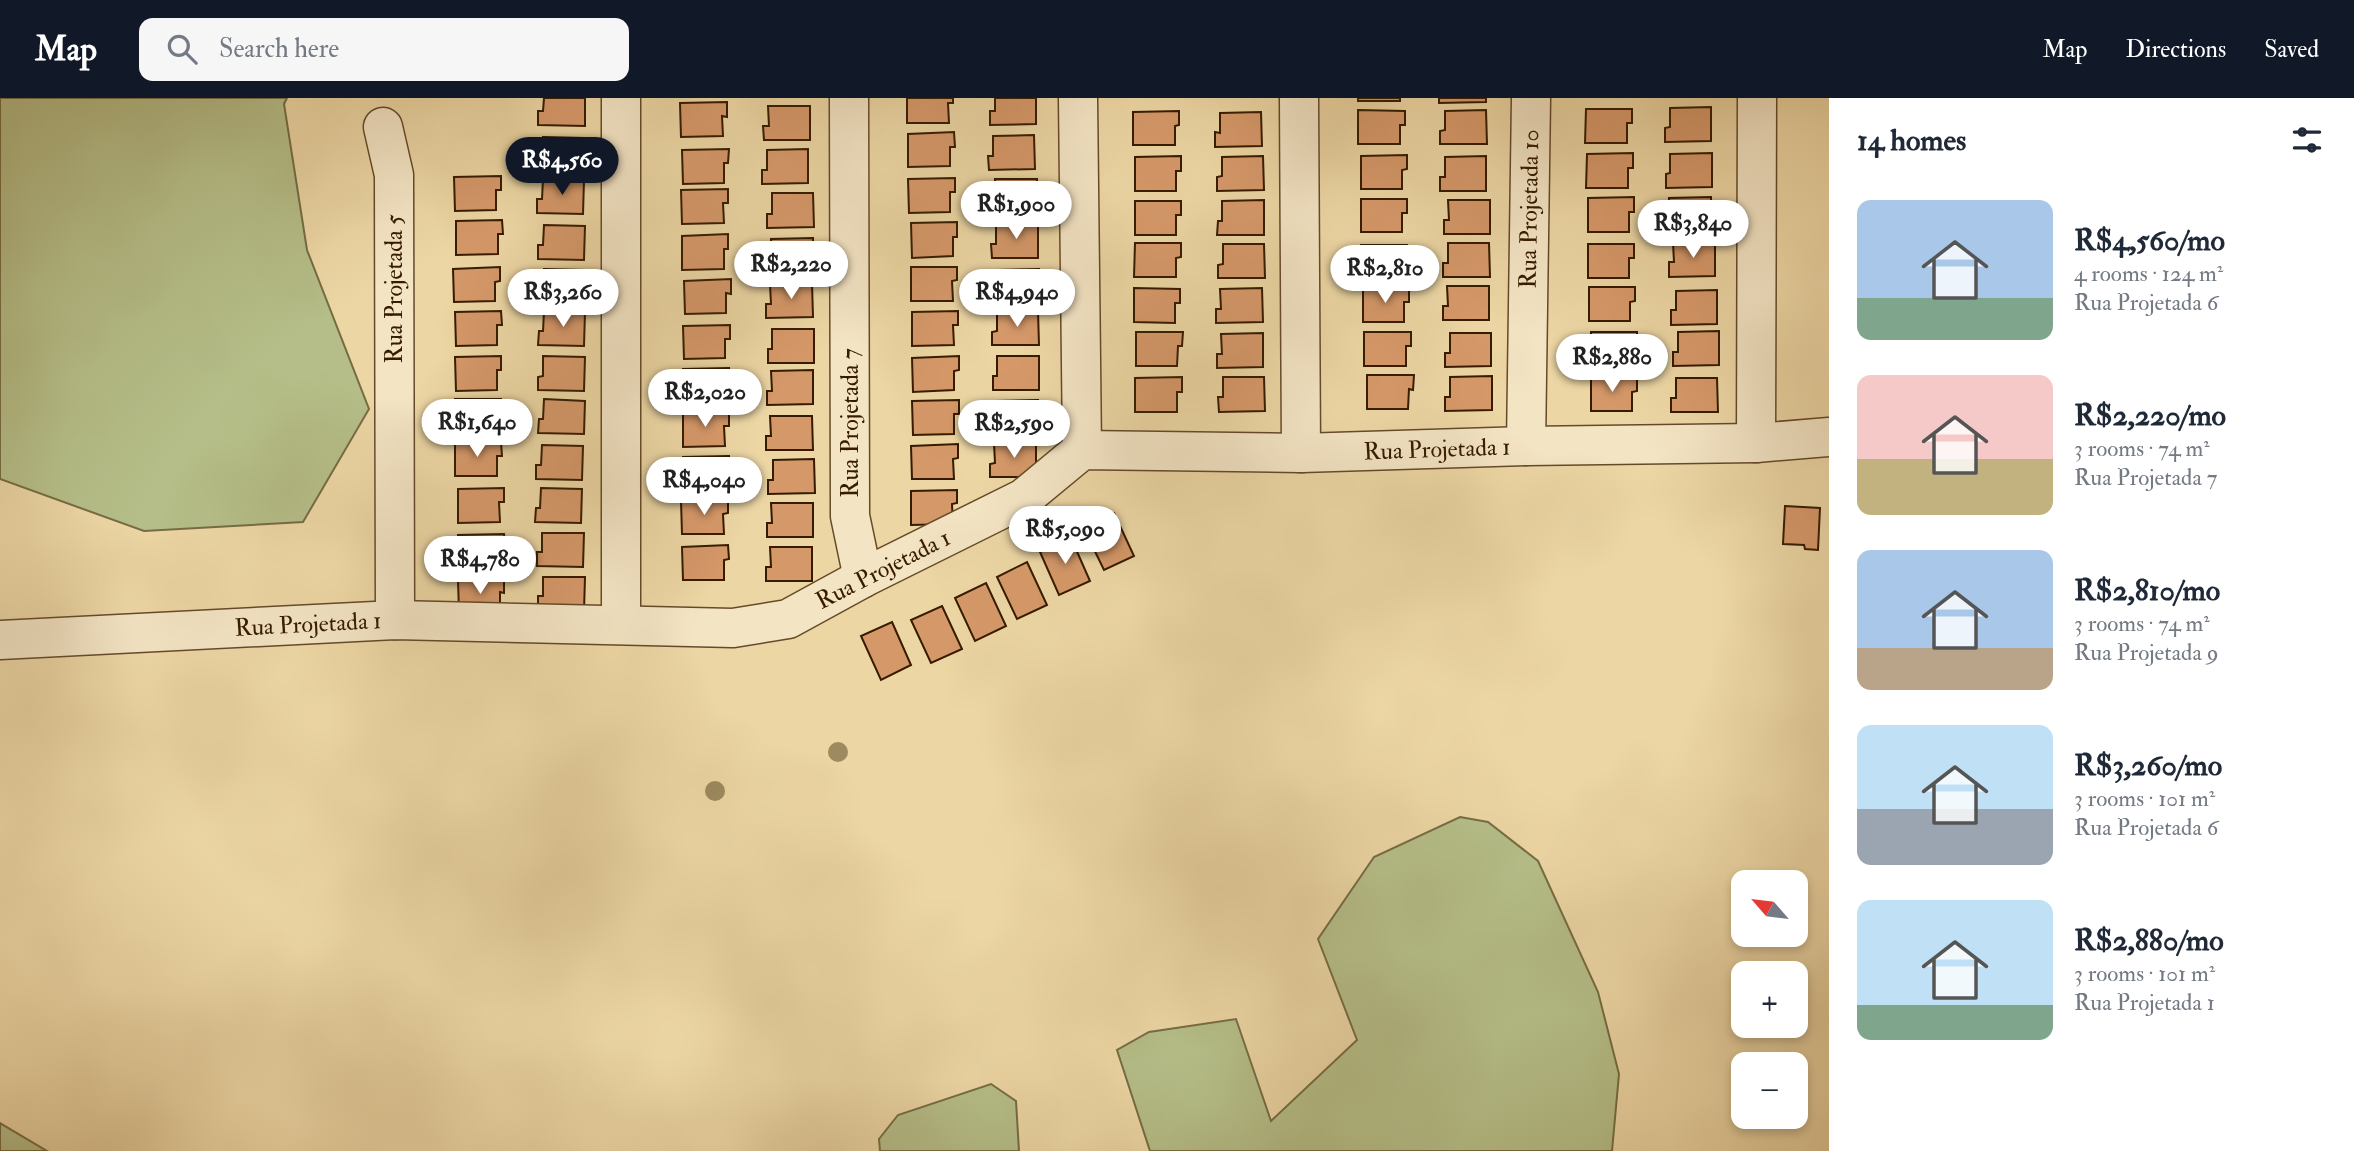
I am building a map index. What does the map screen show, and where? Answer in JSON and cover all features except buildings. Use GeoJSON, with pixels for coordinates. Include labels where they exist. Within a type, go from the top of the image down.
{"type":"FeatureCollection","features":[{"type":"Feature","properties":{"kind":"street"},"geometry":{"type":"LineString","coordinates":[[621,98],[621,624]]}},
{"type":"Feature","properties":{"kind":"street","name":"Rua Projetada 7"},"geometry":{"type":"LineString","coordinates":[[849,98],[850,516],[863,578]]}},
{"type":"Feature","properties":{"kind":"street"},"geometry":{"type":"LineString","coordinates":[[1078,98],[1082,450]]}},
{"type":"Feature","properties":{"kind":"street"},"geometry":{"type":"LineString","coordinates":[[1299,98],[1301,453]]}},
{"type":"Feature","properties":{"kind":"street","name":"Rua Projetada 10"},"geometry":{"type":"LineString","coordinates":[[1526,446],[1531,98]]}},
{"type":"Feature","properties":{"kind":"street"},"geometry":{"type":"LineString","coordinates":[[1756,443],[1757,98]]}},
{"type":"Feature","properties":{"kind":"street","name":"Rua Projetada 5"},"geometry":{"type":"LineString","coordinates":[[383,127],[394,175],[395,620]]}},
{"type":"Feature","properties":{"kind":"street","name":"Rua Projetada 1"},"geometry":{"type":"LineString","coordinates":[[0,640],[395,620],[733,628],[788,619],[863,578],[1024,498],[1082,450],[1301,453],[1756,443],[1828,437]]}},
{"type":"Feature","properties":{"kind":"green space"},"geometry":{"type":"Polygon","coordinates":[[[0,98],[287,98],[284,104],[307,250],[369,409],[303,522],[144,531],[0,479],[0,98]]]}},
{"type":"Feature","properties":{"kind":"green space"},"geometry":{"type":"Polygon","coordinates":[[[1460,817],[1488,822],[1538,861],[1598,992],[1619,1074],[1612,1151],[1150,1151],[1117,1050],[1149,1032],[1236,1019],[1271,1121],[1357,1040],[1318,939],[1374,857],[1460,817]]]}},
{"type":"Feature","properties":{"kind":"green space"},"geometry":{"type":"Polygon","coordinates":[[[991,1084],[1016,1101],[1019,1151],[880,1151],[879,1139],[898,1115],[991,1084]]]}},
{"type":"Feature","properties":{"kind":"green space"},"geometry":{"type":"Polygon","coordinates":[[[0,1123],[47,1151],[0,1151],[0,1123]]]}}]}
